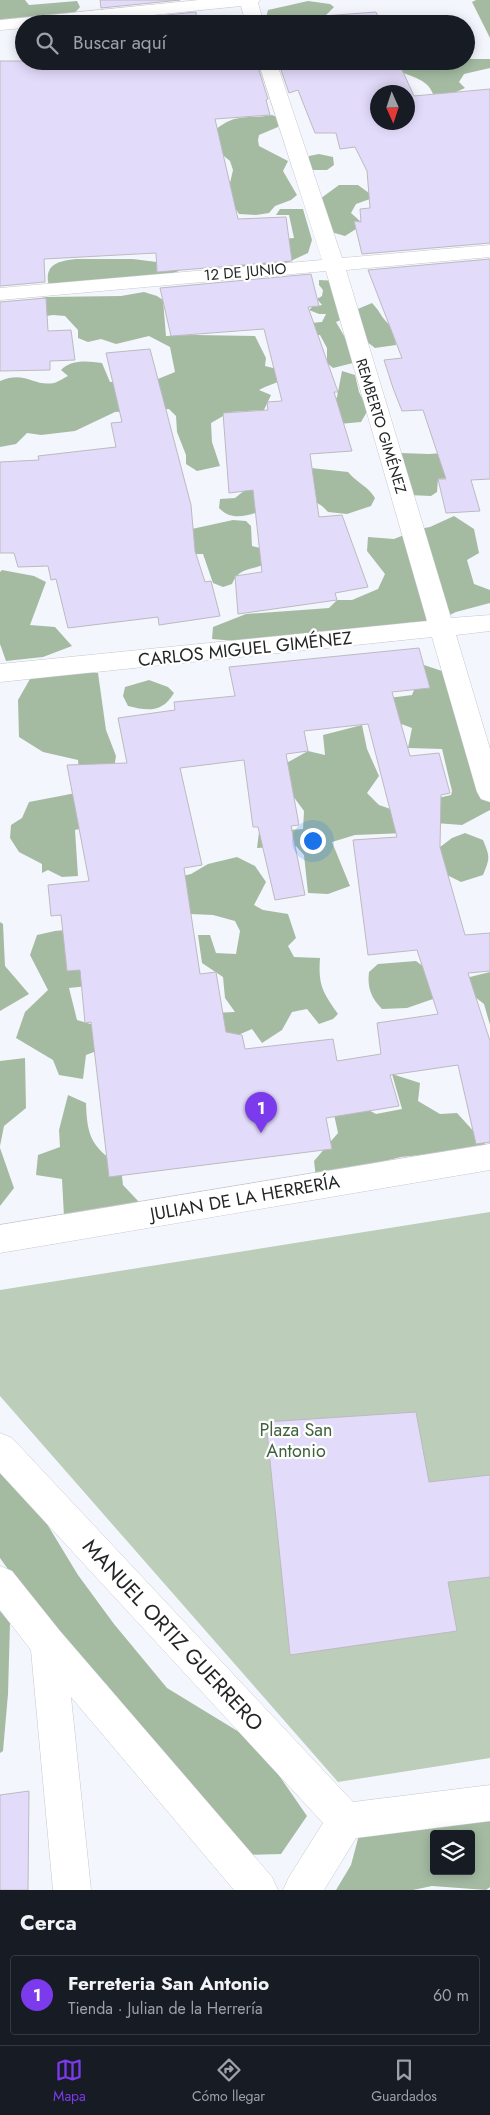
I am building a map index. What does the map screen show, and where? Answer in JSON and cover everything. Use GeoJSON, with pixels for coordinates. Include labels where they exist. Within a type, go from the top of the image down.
{"type":"FeatureCollection","features":[{"type":"Feature","properties":{"kind":"street"},"geometry":{"type":"LineString","coordinates":[[100,15],[249,0],[253,15]]}},
{"type":"Feature","properties":{"kind":"street"},"geometry":{"type":"LineString","coordinates":[[0,25],[15,23]]}},
{"type":"Feature","properties":{"kind":"street","name":"REMBERTO GIMÉNEZ"},"geometry":{"type":"LineString","coordinates":[[271,70],[334,265],[490,792]]}},
{"type":"Feature","properties":{"kind":"street","name":"12 DE JUNIO"},"geometry":{"type":"LineString","coordinates":[[0,294],[490,251]]}},
{"type":"Feature","properties":{"kind":"street","name":"CARLOS MIGUEL GIMÉNEZ"},"geometry":{"type":"LineString","coordinates":[[0,673],[490,623]]}},
{"type":"Feature","properties":{"kind":"street","name":"JULIAN DE LA HERRERÍA"},"geometry":{"type":"LineString","coordinates":[[0,1239],[490,1157]]}},
{"type":"Feature","properties":{"kind":"street","name":"MANUEL ORTIZ GUERRERO"},"geometry":{"type":"LineString","coordinates":[[0,1449],[346,1821]]}},
{"type":"Feature","properties":{"kind":"street"},"geometry":{"type":"LineString","coordinates":[[0,1583],[48,1643],[258,1890]]}},
{"type":"Feature","properties":{"kind":"street"},"geometry":{"type":"LineString","coordinates":[[48,1643],[72,1890]]}},
{"type":"Feature","properties":{"kind":"street"},"geometry":{"type":"LineString","coordinates":[[302,1890],[346,1821],[490,1803]]}},
{"type":"Feature","properties":{"kind":"green space"},"geometry":{"type":"Polygon","coordinates":[[[0,0],[25,0],[29,5],[77,1],[80,7],[73,15],[15,15],[15,19],[0,20],[0,0]]]}},
{"type":"Feature","properties":{"kind":"green space"},"geometry":{"type":"Polygon","coordinates":[[[476,0],[490,0],[490,38],[472,2],[476,0]]]}},
{"type":"Feature","properties":{"kind":"green space"},"geometry":{"type":"Polygon","coordinates":[[[308,1],[330,4],[334,7],[326,15],[267,15],[268,10],[308,1]]]}},
{"type":"Feature","properties":{"kind":"green space"},"geometry":{"type":"Polygon","coordinates":[[[475,59],[490,59],[490,68],[464,74],[459,82],[465,88],[454,93],[433,94],[424,82],[401,72],[401,70],[475,70],[475,59]]]}},
{"type":"Feature","properties":{"kind":"green space"},"geometry":{"type":"Polygon","coordinates":[[[272,115],[279,118],[278,127],[259,135],[259,146],[288,161],[283,171],[297,195],[291,200],[275,206],[269,213],[256,215],[239,214],[233,205],[230,183],[233,170],[230,161],[219,152],[214,131],[235,119],[272,115]]]}},
{"type":"Feature","properties":{"kind":"green space"},"geometry":{"type":"Polygon","coordinates":[[[319,154],[333,157],[334,165],[327,170],[311,170],[308,164],[309,156],[319,154]]]}},
{"type":"Feature","properties":{"kind":"green space"},"geometry":{"type":"Polygon","coordinates":[[[339,185],[358,185],[369,193],[370,199],[356,204],[351,213],[361,222],[355,221],[356,229],[345,236],[331,232],[313,204],[339,185]]]}},
{"type":"Feature","properties":{"kind":"green space"},"geometry":{"type":"Polygon","coordinates":[[[280,209],[303,209],[312,240],[308,253],[282,265],[248,274],[235,261],[273,240],[294,238],[289,215],[276,215],[280,209]]]}},
{"type":"Feature","properties":{"kind":"green space"},"geometry":{"type":"Polygon","coordinates":[[[76,259],[133,259],[180,265],[179,271],[161,277],[49,286],[48,273],[50,268],[58,263],[76,259]]]}},
{"type":"Feature","properties":{"kind":"green space"},"geometry":{"type":"Polygon","coordinates":[[[319,280],[338,281],[343,319],[336,322],[350,346],[353,363],[333,368],[327,363],[265,387],[259,390],[271,395],[264,410],[230,412],[211,423],[212,442],[220,466],[197,471],[186,464],[186,455],[177,432],[176,416],[169,409],[115,412],[75,431],[41,435],[27,433],[16,444],[0,447],[0,381],[16,377],[40,383],[54,383],[68,376],[61,370],[75,362],[102,363],[110,382],[153,381],[175,372],[170,347],[149,336],[116,344],[101,339],[88,342],[78,338],[78,330],[65,316],[53,315],[18,320],[21,302],[46,297],[121,296],[144,292],[163,300],[166,336],[255,336],[266,358],[265,366],[273,368],[327,362],[327,348],[320,335],[311,335],[311,323],[322,322],[326,314],[319,314],[309,310],[312,307],[322,305],[317,299],[322,296],[323,290],[319,285],[319,280]]]}},
{"type":"Feature","properties":{"kind":"green space"},"geometry":{"type":"Polygon","coordinates":[[[372,303],[387,323],[394,328],[396,345],[375,348],[362,338],[353,311],[372,303]]]}},
{"type":"Feature","properties":{"kind":"green space"},"geometry":{"type":"Polygon","coordinates":[[[342,371],[355,375],[359,392],[368,410],[361,422],[339,424],[333,403],[337,397],[342,371]]]}},
{"type":"Feature","properties":{"kind":"green space"},"geometry":{"type":"Polygon","coordinates":[[[400,453],[443,453],[453,478],[438,479],[437,492],[431,496],[409,495],[400,453]]]}},
{"type":"Feature","properties":{"kind":"green space"},"geometry":{"type":"Polygon","coordinates":[[[311,468],[348,472],[375,498],[371,506],[347,514],[328,512],[315,502],[301,500],[287,502],[243,516],[230,515],[219,508],[220,499],[235,498],[245,490],[311,468]]]}},
{"type":"Feature","properties":{"kind":"green space"},"geometry":{"type":"Polygon","coordinates":[[[454,516],[474,529],[479,553],[467,560],[474,584],[490,590],[490,603],[456,612],[429,625],[411,622],[390,629],[258,643],[212,639],[213,627],[246,614],[329,608],[337,600],[352,600],[378,589],[385,574],[367,551],[368,537],[394,539],[419,529],[430,527],[454,516]]]}},
{"type":"Feature","properties":{"kind":"green space"},"geometry":{"type":"Polygon","coordinates":[[[233,520],[246,521],[251,526],[252,546],[284,554],[268,563],[241,572],[232,584],[223,587],[213,583],[203,554],[183,554],[178,532],[233,520]]]}},
{"type":"Feature","properties":{"kind":"green space"},"geometry":{"type":"Polygon","coordinates":[[[2,570],[34,576],[46,582],[30,625],[55,627],[72,646],[43,657],[6,661],[0,644],[0,572],[2,570]]]}},
{"type":"Feature","properties":{"kind":"green space"},"geometry":{"type":"Polygon","coordinates":[[[424,665],[448,673],[461,730],[490,747],[490,810],[462,825],[435,823],[438,798],[451,795],[452,791],[442,749],[408,748],[412,728],[385,718],[381,699],[412,695],[424,665]]]}},
{"type":"Feature","properties":{"kind":"green space"},"geometry":{"type":"Polygon","coordinates":[[[73,672],[98,673],[106,730],[116,756],[110,794],[110,822],[75,830],[78,876],[62,877],[48,870],[42,873],[42,864],[19,852],[10,838],[11,825],[22,818],[29,802],[81,792],[78,760],[43,752],[19,737],[18,700],[30,679],[73,672]]]}},
{"type":"Feature","properties":{"kind":"green space"},"geometry":{"type":"Polygon","coordinates":[[[149,680],[168,687],[174,693],[165,704],[154,709],[128,706],[123,696],[125,687],[149,680]]]}},
{"type":"Feature","properties":{"kind":"green space"},"geometry":{"type":"Polygon","coordinates":[[[362,725],[367,749],[379,776],[367,793],[379,805],[419,819],[406,833],[355,835],[332,842],[350,886],[328,894],[308,893],[304,855],[296,846],[257,848],[259,832],[303,829],[304,811],[274,770],[308,751],[325,755],[323,735],[362,725]]]}},
{"type":"Feature","properties":{"kind":"green space"},"geometry":{"type":"Polygon","coordinates":[[[465,833],[483,840],[488,858],[483,875],[461,882],[439,871],[440,847],[452,838],[465,833]]]}},
{"type":"Feature","properties":{"kind":"green space"},"geometry":{"type":"Polygon","coordinates":[[[237,857],[255,866],[266,882],[254,905],[263,910],[288,914],[296,938],[288,946],[294,957],[320,958],[321,982],[338,1014],[333,1019],[319,1024],[307,1009],[292,1012],[282,1030],[262,1043],[252,1029],[229,1039],[115,1044],[86,1055],[83,1079],[59,1075],[53,1060],[16,1038],[25,1012],[48,990],[30,955],[37,935],[55,931],[96,927],[88,986],[69,988],[77,1020],[104,1028],[187,1014],[235,1012],[225,998],[223,977],[202,963],[198,935],[210,935],[216,953],[236,954],[240,931],[235,921],[213,915],[166,913],[166,880],[191,874],[208,864],[237,857]]]}},
{"type":"Feature","properties":{"kind":"green space"},"geometry":{"type":"Polygon","coordinates":[[[0,922],[3,924],[5,966],[29,994],[0,1011],[0,922]]]}},
{"type":"Feature","properties":{"kind":"green space"},"geometry":{"type":"Polygon","coordinates":[[[416,961],[426,969],[433,981],[433,999],[407,1008],[382,1009],[375,1001],[371,992],[369,972],[378,964],[416,961]]]}},
{"type":"Feature","properties":{"kind":"green space"},"geometry":{"type":"Polygon","coordinates":[[[490,972],[490,1025],[484,1004],[470,993],[470,977],[490,972]]]}},
{"type":"Feature","properties":{"kind":"green space"},"geometry":{"type":"Polygon","coordinates":[[[25,1058],[26,1108],[4,1126],[0,1146],[0,1061],[25,1058]]]}},
{"type":"Feature","properties":{"kind":"green space"},"geometry":{"type":"Polygon","coordinates":[[[392,1074],[420,1083],[418,1101],[440,1114],[457,1113],[487,1146],[401,1157],[316,1178],[314,1161],[338,1133],[326,1077],[350,1100],[376,1114],[402,1109],[392,1074]]]}},
{"type":"Feature","properties":{"kind":"green space"},"geometry":{"type":"Polygon","coordinates":[[[68,1095],[86,1103],[88,1126],[93,1141],[104,1154],[121,1168],[123,1185],[139,1202],[64,1217],[62,1179],[36,1175],[38,1155],[60,1147],[59,1130],[68,1095]]]}},
{"type":"Feature","properties":{"kind":"green space"},"geometry":{"type":"Polygon","coordinates":[[[0,1148],[14,1188],[0,1206],[0,1148]]]}},
{"type":"Feature","properties":{"kind":"green space","name":"Plaza San Antonio"},"geometry":{"type":"Polygon","coordinates":[[[490,1212],[490,1758],[338,1782],[0,1396],[0,1290],[490,1212]]]}},
{"type":"Feature","properties":{"kind":"green space"},"geometry":{"type":"Polygon","coordinates":[[[0,1465],[44,1519],[78,1575],[114,1624],[167,1688],[244,1735],[278,1774],[307,1816],[281,1854],[240,1855],[122,1715],[107,1685],[82,1666],[30,1600],[0,1558],[0,1465]]]}},
{"type":"Feature","properties":{"kind":"green space"},"geometry":{"type":"Polygon","coordinates":[[[0,1611],[10,1623],[8,1694],[3,1751],[0,1753],[0,1611]]]}},
{"type":"Feature","properties":{"kind":"green space"},"geometry":{"type":"Polygon","coordinates":[[[490,1814],[490,1887],[486,1890],[432,1886],[413,1890],[336,1890],[351,1865],[359,1835],[490,1814]]]}},
{"type":"Feature","properties":{"kind":"building"},"geometry":{"type":"Polygon","coordinates":[[[100,0],[180,0],[101,8],[100,0]]]}},
{"type":"Feature","properties":{"kind":"building"},"geometry":{"type":"Polygon","coordinates":[[[196,12],[196,15],[168,15],[196,12]]]}},
{"type":"Feature","properties":{"kind":"building"},"geometry":{"type":"Polygon","coordinates":[[[376,12],[377,15],[336,15],[376,12]]]}},
{"type":"Feature","properties":{"kind":"building"},"geometry":{"type":"Polygon","coordinates":[[[0,61],[15,61],[15,70],[259,70],[268,99],[266,100],[270,115],[215,119],[238,219],[286,217],[292,261],[157,272],[156,253],[44,259],[45,282],[0,286],[0,61]]]}},
{"type":"Feature","properties":{"kind":"building"},"geometry":{"type":"Polygon","coordinates":[[[281,70],[402,70],[409,85],[370,85],[370,130],[415,130],[415,96],[490,89],[490,243],[362,254],[354,221],[361,222],[360,209],[370,208],[367,171],[355,147],[340,149],[336,133],[315,133],[298,90],[289,93],[281,70]]]}},
{"type":"Feature","properties":{"kind":"building"},"geometry":{"type":"Polygon","coordinates":[[[490,259],[490,479],[471,480],[480,511],[446,513],[438,479],[446,479],[423,410],[402,411],[384,360],[402,358],[368,270],[490,259]]]}},
{"type":"Feature","properties":{"kind":"building"},"geometry":{"type":"Polygon","coordinates":[[[311,274],[319,306],[308,307],[338,392],[334,392],[352,451],[310,454],[319,517],[342,515],[368,587],[335,593],[337,600],[238,614],[235,576],[262,572],[253,490],[229,493],[223,413],[268,410],[267,402],[282,401],[264,329],[171,336],[160,288],[311,274]]]}},
{"type":"Feature","properties":{"kind":"building"},"geometry":{"type":"Polygon","coordinates":[[[46,298],[48,331],[71,330],[75,360],[50,361],[50,370],[0,371],[0,302],[46,298]]]}},
{"type":"Feature","properties":{"kind":"building"},"geometry":{"type":"Polygon","coordinates":[[[150,349],[191,505],[195,551],[205,582],[211,581],[220,616],[159,625],[158,617],[68,628],[56,579],[51,580],[48,566],[18,567],[14,553],[0,553],[0,462],[39,460],[38,456],[116,447],[111,423],[122,422],[106,353],[150,349]]]}},
{"type":"Feature","properties":{"kind":"building"},"geometry":{"type":"Polygon","coordinates":[[[419,648],[430,688],[392,692],[410,756],[439,753],[450,793],[441,795],[440,847],[465,935],[490,933],[490,971],[468,973],[490,1041],[490,1142],[476,1144],[458,1065],[390,1075],[399,1106],[326,1118],[332,1149],[109,1177],[91,1022],[85,1023],[80,970],[67,971],[61,915],[51,916],[48,885],[89,881],[67,765],[127,763],[118,718],[175,710],[174,702],[235,696],[229,667],[419,648]],[[368,724],[304,731],[308,751],[286,754],[299,825],[291,826],[305,895],[275,900],[258,827],[253,827],[244,760],[180,768],[202,865],[184,868],[200,974],[216,972],[226,1032],[242,1035],[245,1049],[333,1039],[337,1061],[381,1054],[377,1023],[438,1014],[417,950],[368,955],[353,840],[397,837],[368,724]]]}},
{"type":"Feature","properties":{"kind":"building"},"geometry":{"type":"Polygon","coordinates":[[[416,1412],[429,1482],[490,1475],[490,1577],[448,1582],[457,1631],[290,1655],[266,1422],[416,1412]]]}},
{"type":"Feature","properties":{"kind":"building"},"geometry":{"type":"Polygon","coordinates":[[[29,1791],[28,1890],[0,1890],[0,1795],[29,1791]]]}},
{"type":"Feature","properties":{"kind":"place","name":"Ferreteria San Antonio"},"geometry":{"type":"Point","coordinates":[261,1133]}}]}
